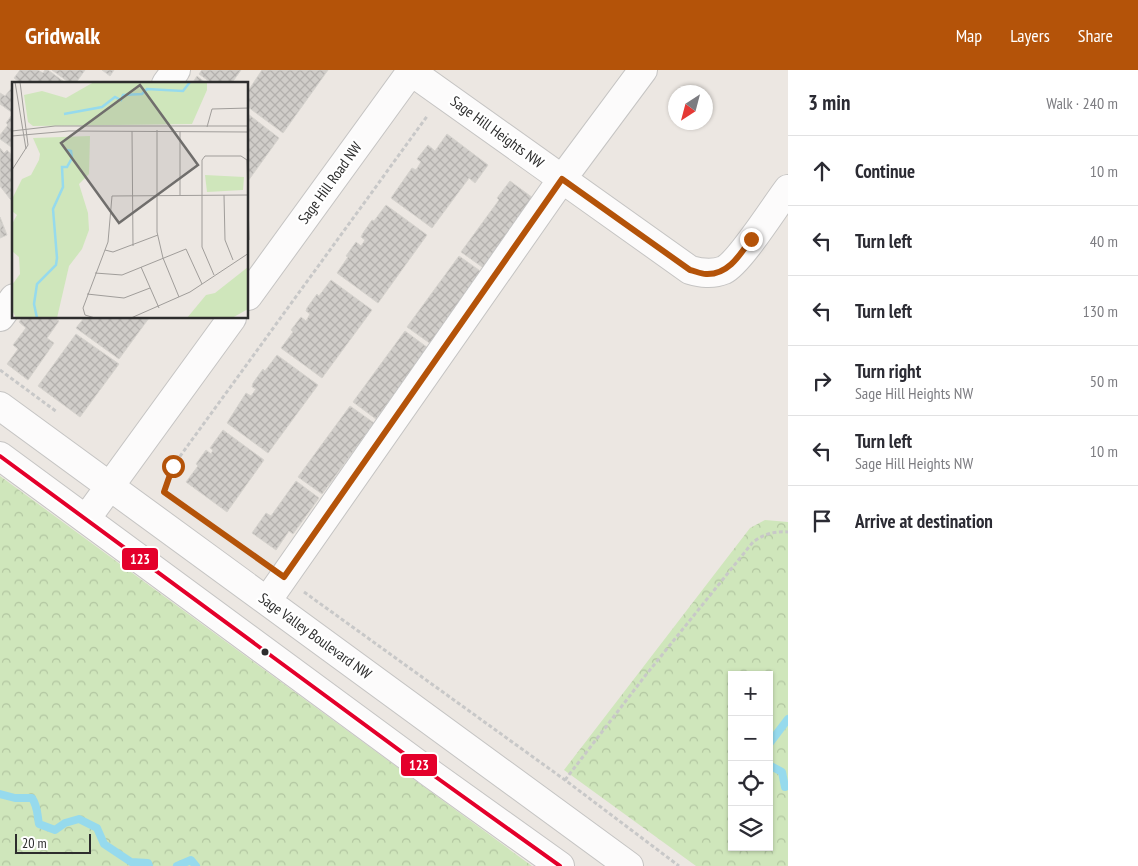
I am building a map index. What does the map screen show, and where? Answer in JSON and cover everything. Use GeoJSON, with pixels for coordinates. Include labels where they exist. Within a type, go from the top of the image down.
{"type":"FeatureCollection","features":[{"type":"Feature","properties":{"kind":"street"},"geometry":{"type":"LineString","coordinates":[[167,82],[176,70]]}},
{"type":"Feature","properties":{"kind":"street","name":"Sage Hill Heights NW"},"geometry":{"type":"LineString","coordinates":[[411,70],[690,270],[706,274],[724,270],[737,260],[788,188]]}},
{"type":"Feature","properties":{"kind":"street","name":"Sage Hill Road NW"},"geometry":{"type":"LineString","coordinates":[[249,295],[411,70]]}},
{"type":"Feature","properties":{"kind":"street"},"geometry":{"type":"LineString","coordinates":[[267,601],[562,179],[643,70]]}},
{"type":"Feature","properties":{"kind":"street"},"geometry":{"type":"LineString","coordinates":[[0,317],[12,301]]}},
{"type":"Feature","properties":{"kind":"street"},"geometry":{"type":"LineString","coordinates":[[86,519],[231,319]]}},
{"type":"Feature","properties":{"kind":"street","name":"Sage Valley Boulevard NW"},"geometry":{"type":"LineString","coordinates":[[0,406],[629,866]]}},
{"type":"Feature","properties":{"kind":"street"},"geometry":{"type":"LineString","coordinates":[[0,456],[560,866]]}},
{"type":"Feature","properties":{"kind":"path"},"geometry":{"type":"LineString","coordinates":[[126,463],[164,492],[173,466],[444,94]]}},
{"type":"Feature","properties":{"kind":"path"},"geometry":{"type":"LineString","coordinates":[[0,370],[63,416]]}},
{"type":"Feature","properties":{"kind":"path"},"geometry":{"type":"LineString","coordinates":[[564,780],[752,542],[764,534],[781,531],[788,532]]}},
{"type":"Feature","properties":{"kind":"path"},"geometry":{"type":"LineString","coordinates":[[284,577],[564,780],[679,866]]}},
{"type":"Feature","properties":{"kind":"green space"},"geometry":{"type":"Polygon","coordinates":[[[0,476],[532,866],[0,866],[0,476]]]}},
{"type":"Feature","properties":{"kind":"green space"},"geometry":{"type":"Polygon","coordinates":[[[765,520],[788,522],[788,866],[696,866],[564,770],[750,528],[765,520]]]}},
{"type":"Feature","properties":{"kind":"building"},"geometry":{"type":"Polygon","coordinates":[[[20,70],[38,70],[43,73],[45,70],[48,70],[64,82],[19,82],[14,78],[20,70]]]}},
{"type":"Feature","properties":{"kind":"building"},"geometry":{"type":"Polygon","coordinates":[[[52,70],[85,70],[76,82],[68,82],[52,70]]]}},
{"type":"Feature","properties":{"kind":"building"},"geometry":{"type":"Polygon","coordinates":[[[102,70],[114,70],[110,76],[102,70]]]}},
{"type":"Feature","properties":{"kind":"building"},"geometry":{"type":"Polygon","coordinates":[[[202,70],[241,70],[232,82],[210,82],[199,74],[202,70]]]}},
{"type":"Feature","properties":{"kind":"building"},"geometry":{"type":"Polygon","coordinates":[[[262,70],[328,70],[283,133],[249,108],[249,90],[262,70]]]}},
{"type":"Feature","properties":{"kind":"building"},"geometry":{"type":"Polygon","coordinates":[[[197,76],[204,82],[193,82],[197,76]]]}},
{"type":"Feature","properties":{"kind":"building"},"geometry":{"type":"Polygon","coordinates":[[[12,87],[12,113],[0,104],[0,93],[5,96],[12,87]]]}},
{"type":"Feature","properties":{"kind":"building"},"geometry":{"type":"Polygon","coordinates":[[[249,115],[279,138],[249,180],[249,115]]]}},
{"type":"Feature","properties":{"kind":"building"},"geometry":{"type":"Polygon","coordinates":[[[12,117],[12,148],[0,139],[0,135],[8,125],[6,123],[12,117]]]}},
{"type":"Feature","properties":{"kind":"building"},"geometry":{"type":"Polygon","coordinates":[[[447,134],[488,165],[475,183],[469,178],[432,228],[391,198],[412,168],[416,170],[421,162],[417,159],[428,145],[435,151],[447,134]]]}},
{"type":"Feature","properties":{"kind":"building"},"geometry":{"type":"Polygon","coordinates":[[[0,148],[4,153],[7,150],[12,156],[12,201],[0,186],[0,148]]]}},
{"type":"Feature","properties":{"kind":"building"},"geometry":{"type":"Polygon","coordinates":[[[510,181],[533,198],[485,269],[461,252],[499,200],[497,198],[510,181]]]}},
{"type":"Feature","properties":{"kind":"building"},"geometry":{"type":"Polygon","coordinates":[[[386,205],[427,235],[378,303],[337,273],[356,242],[361,246],[365,240],[361,237],[363,233],[386,205]]]}},
{"type":"Feature","properties":{"kind":"building"},"geometry":{"type":"Polygon","coordinates":[[[0,217],[7,235],[0,238],[0,217]]]}},
{"type":"Feature","properties":{"kind":"building"},"geometry":{"type":"Polygon","coordinates":[[[459,256],[483,273],[431,344],[407,327],[459,256]]]}},
{"type":"Feature","properties":{"kind":"building"},"geometry":{"type":"Polygon","coordinates":[[[331,280],[372,310],[322,378],[281,348],[301,317],[306,321],[310,314],[306,311],[307,308],[317,294],[319,296],[331,280]]]}},
{"type":"Feature","properties":{"kind":"building"},"geometry":{"type":"Polygon","coordinates":[[[21,319],[56,319],[59,321],[47,338],[54,343],[28,380],[7,364],[18,349],[13,345],[26,328],[19,322],[21,319]]]}},
{"type":"Feature","properties":{"kind":"building"},"geometry":{"type":"Polygon","coordinates":[[[83,319],[148,319],[119,359],[76,328],[83,319]]]}},
{"type":"Feature","properties":{"kind":"building"},"geometry":{"type":"Polygon","coordinates":[[[405,331],[428,348],[376,419],[353,402],[405,331]]]}},
{"type":"Feature","properties":{"kind":"building"},"geometry":{"type":"Polygon","coordinates":[[[76,334],[119,364],[80,417],[38,386],[76,334]]]}},
{"type":"Feature","properties":{"kind":"building"},"geometry":{"type":"Polygon","coordinates":[[[277,355],[318,385],[268,453],[227,423],[246,393],[251,396],[256,389],[252,387],[253,383],[263,369],[265,371],[277,355]]]}},
{"type":"Feature","properties":{"kind":"building"},"geometry":{"type":"Polygon","coordinates":[[[350,406],[374,423],[322,494],[298,477],[350,406]]]}},
{"type":"Feature","properties":{"kind":"building"},"geometry":{"type":"Polygon","coordinates":[[[223,430],[264,460],[227,512],[186,482],[198,466],[196,464],[206,450],[211,454],[213,450],[210,448],[223,430]]]}},
{"type":"Feature","properties":{"kind":"building"},"geometry":{"type":"Polygon","coordinates":[[[296,481],[319,498],[293,534],[289,531],[276,550],[252,533],[266,513],[271,516],[296,481]]]}},
{"type":"Feature","properties":{"kind":"waterway"},"geometry":{"type":"LineString","coordinates":[[773,739],[788,719]]}},
{"type":"Feature","properties":{"kind":"waterway"},"geometry":{"type":"LineString","coordinates":[[773,767],[782,772],[785,787]]}},
{"type":"Feature","properties":{"kind":"waterway"},"geometry":{"type":"LineString","coordinates":[[0,794],[15,798],[32,798],[39,824],[55,830],[65,823],[79,819],[97,828],[104,844],[131,862],[148,863],[149,866]]}},
{"type":"Feature","properties":{"kind":"waterway"},"geometry":{"type":"LineString","coordinates":[[177,866],[191,860],[196,866]]}},
{"type":"Feature","properties":{"kind":"transit line","name":"123"},"geometry":{"type":"LineString","coordinates":[[0,456],[433,775],[560,866]]}},
{"type":"Feature","properties":{"kind":"route"},"geometry":{"type":"LineString","coordinates":[[173,466],[164,492],[284,577],[562,179],[690,270],[706,274],[724,270],[737,260],[751,239]]}}]}
